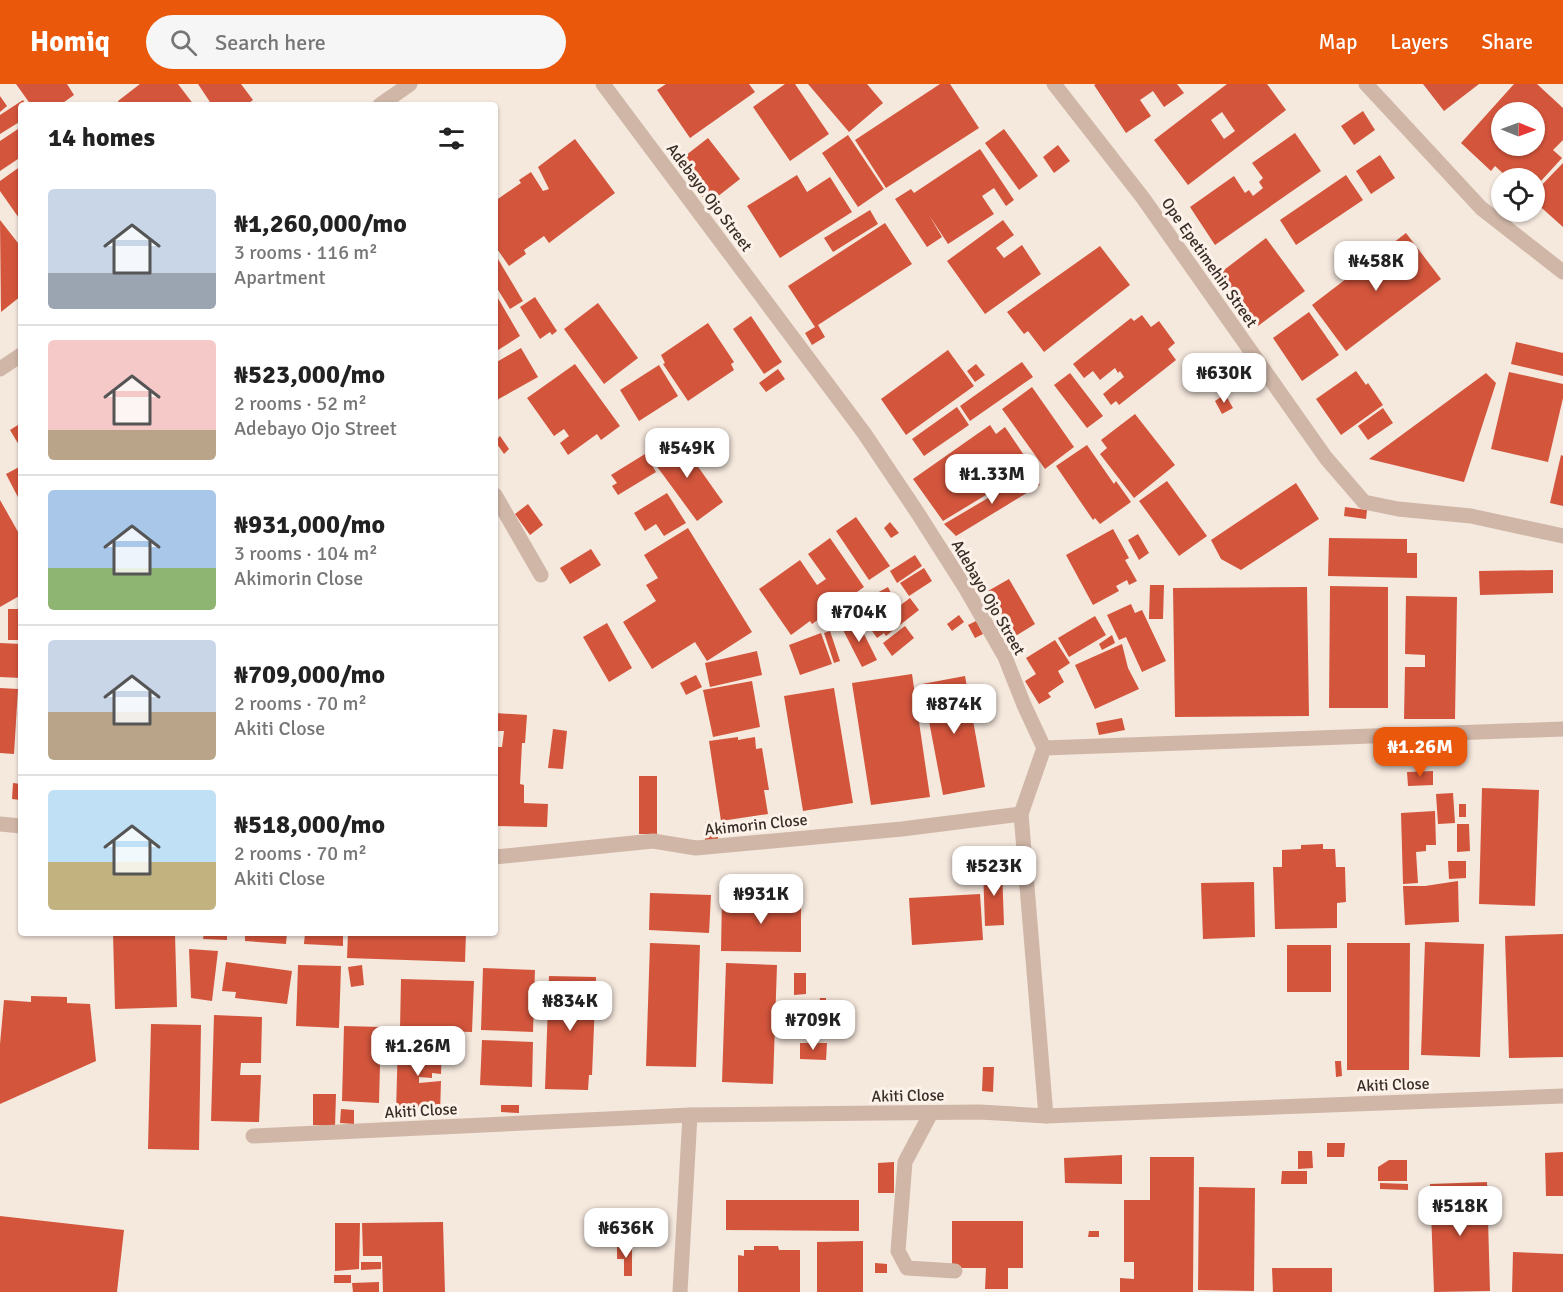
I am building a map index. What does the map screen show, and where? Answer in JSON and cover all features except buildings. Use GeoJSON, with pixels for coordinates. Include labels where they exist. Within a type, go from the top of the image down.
{"type":"FeatureCollection","features":[{"type":"Feature","properties":{"kind":"street"},"geometry":{"type":"LineString","coordinates":[[384,102],[410,84]]}},
{"type":"Feature","properties":{"kind":"street","name":"Adebayo Ojo Street"},"geometry":{"type":"LineString","coordinates":[[603,84],[864,433],[917,512],[966,589],[1005,657],[1044,748]]}},
{"type":"Feature","properties":{"kind":"street","name":"Ope Epetimehin Street"},"geometry":{"type":"LineString","coordinates":[[1054,84],[1143,198],[1326,458],[1364,502],[1398,510],[1471,516],[1563,536]]}},
{"type":"Feature","properties":{"kind":"street"},"geometry":{"type":"LineString","coordinates":[[1366,84],[1481,208],[1563,272]]}},
{"type":"Feature","properties":{"kind":"street"},"geometry":{"type":"LineString","coordinates":[[0,369],[18,357]]}},
{"type":"Feature","properties":{"kind":"street"},"geometry":{"type":"LineString","coordinates":[[498,500],[541,575]]}},
{"type":"Feature","properties":{"kind":"street"},"geometry":{"type":"LineString","coordinates":[[1046,1116],[1021,814],[1044,748],[1563,729]]}},
{"type":"Feature","properties":{"kind":"street","name":"Akimorin Close"},"geometry":{"type":"LineString","coordinates":[[498,857],[653,841],[696,848],[902,829],[1021,814]]}},
{"type":"Feature","properties":{"kind":"street"},"geometry":{"type":"LineString","coordinates":[[0,824],[18,826]]}},
{"type":"Feature","properties":{"kind":"street","name":"Akiti Close"},"geometry":{"type":"LineString","coordinates":[[253,1136],[690,1115],[981,1112],[1046,1116],[1563,1096]]}},
{"type":"Feature","properties":{"kind":"street"},"geometry":{"type":"LineString","coordinates":[[931,1113],[905,1162],[898,1251],[907,1268],[955,1271]]}},
{"type":"Feature","properties":{"kind":"street"},"geometry":{"type":"LineString","coordinates":[[680,1292],[690,1115]]}}]}
